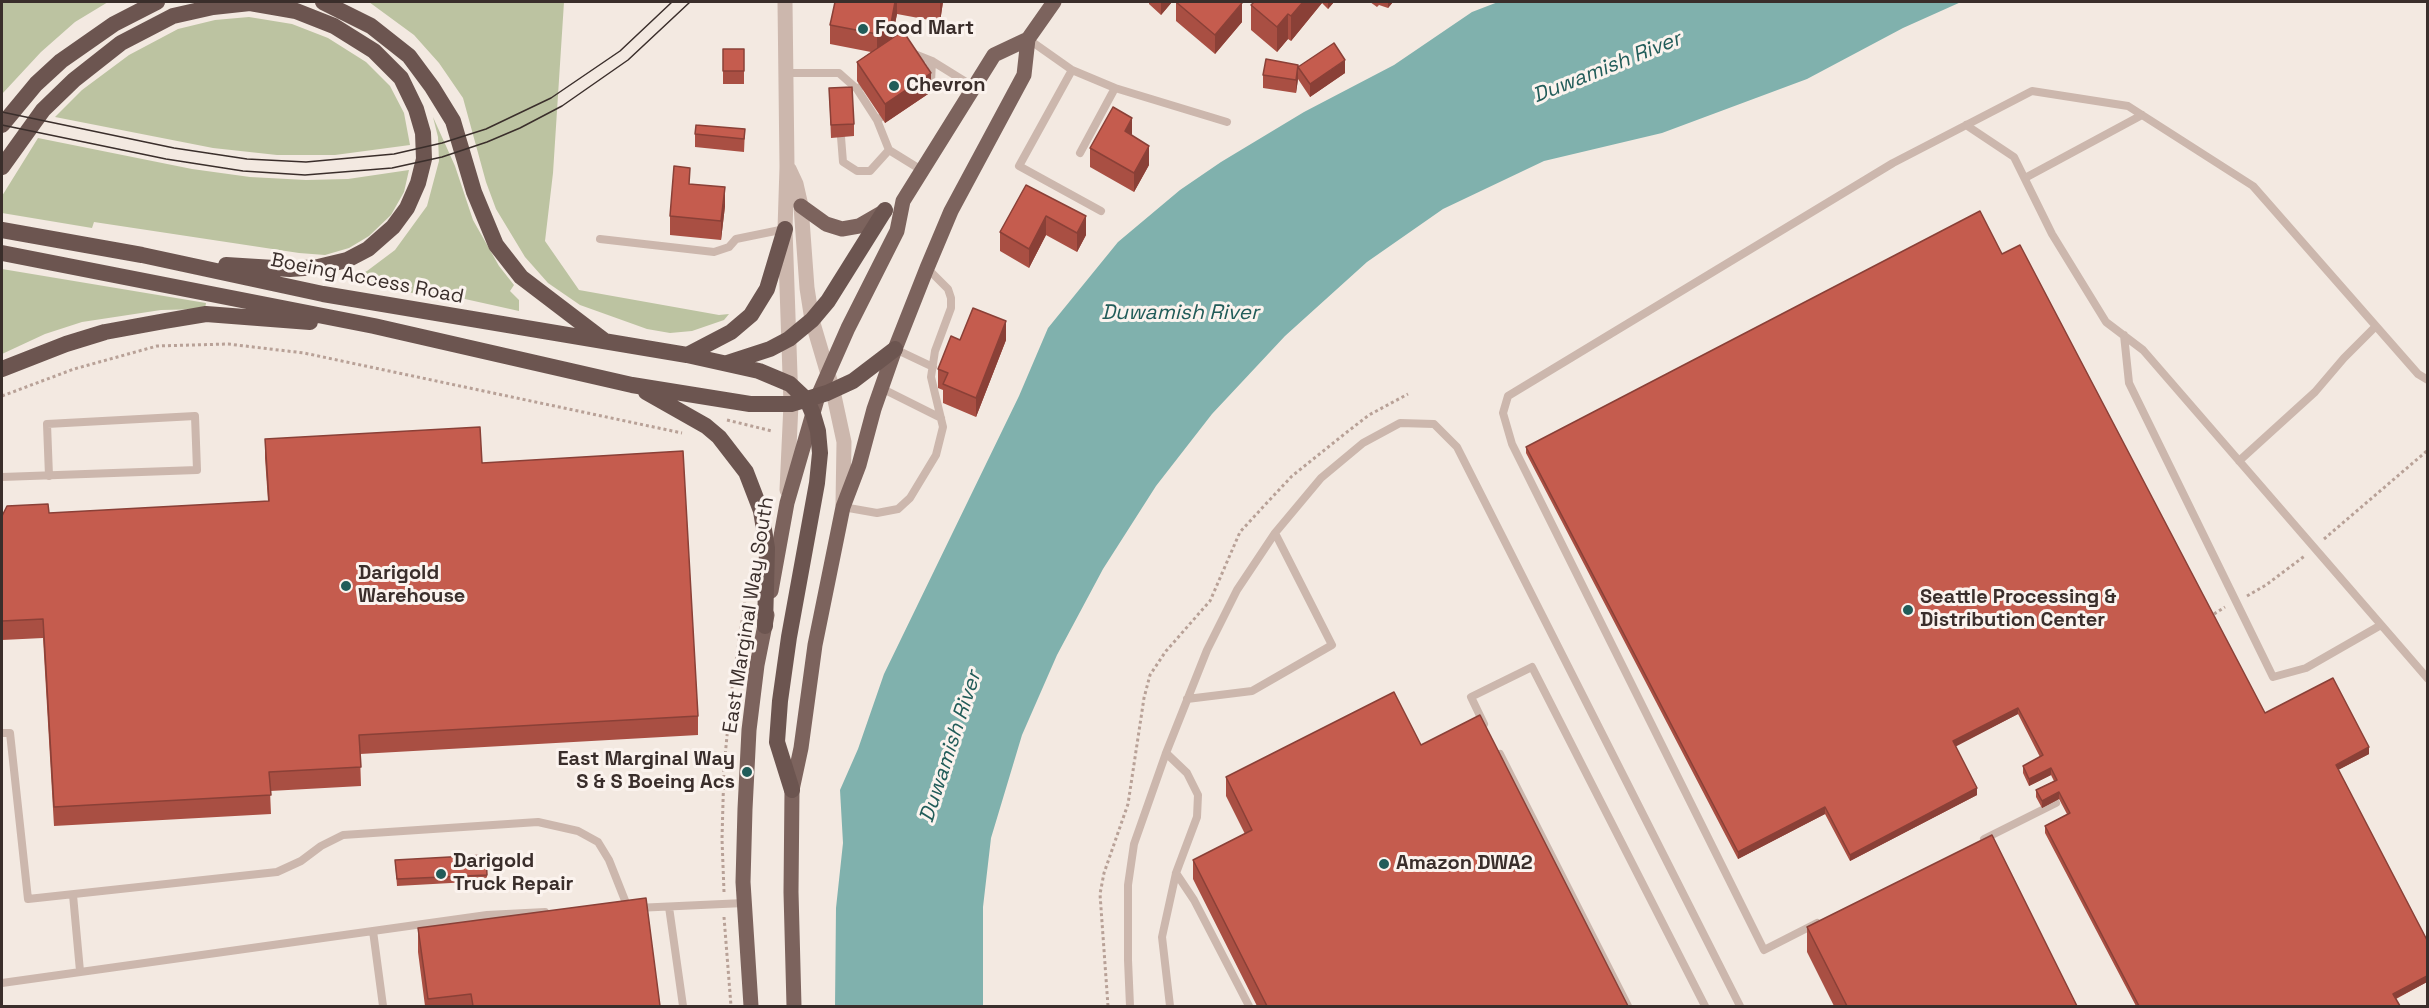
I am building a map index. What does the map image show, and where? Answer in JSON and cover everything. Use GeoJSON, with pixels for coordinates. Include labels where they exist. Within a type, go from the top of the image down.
{"type":"FeatureCollection","features":[{"type":"Feature","properties":{"kind":"highway"},"geometry":{"type":"LineString","coordinates":[[2,125],[36,84],[61,61],[114,24],[157,2]]}},
{"type":"Feature","properties":{"kind":"highway"},"geometry":{"type":"LineString","coordinates":[[323,2],[370,26],[409,56],[453,121],[474,192],[496,245],[520,277],[608,343]]}},
{"type":"Feature","properties":{"kind":"highway"},"geometry":{"type":"LineString","coordinates":[[2,167],[43,110],[74,80],[113,49],[173,16],[213,7],[250,3],[296,11],[334,26],[374,51],[401,78],[416,109],[423,133],[424,159],[418,183],[407,208],[393,227],[368,249],[347,260],[318,267],[290,269],[225,265],[142,255]]}},
{"type":"Feature","properties":{"kind":"highway"},"geometry":{"type":"LineString","coordinates":[[726,363],[759,354],[789,339],[812,320],[828,301],[885,210]]}},
{"type":"Feature","properties":{"kind":"highway"},"geometry":{"type":"LineString","coordinates":[[687,355],[731,332],[751,315],[767,289],[785,229]]}},
{"type":"Feature","properties":{"kind":"highway","name":"Boeing Access Road"},"geometry":{"type":"LineString","coordinates":[[2,230],[142,255],[323,294],[687,355],[765,373],[790,384]]}},
{"type":"Feature","properties":{"kind":"highway"},"geometry":{"type":"LineString","coordinates":[[9,254],[374,326],[632,385],[750,404],[812,401],[853,381],[895,349]]}},
{"type":"Feature","properties":{"kind":"highway"},"geometry":{"type":"LineString","coordinates":[[2,369],[66,344],[105,332],[206,314],[374,326]]}},
{"type":"Feature","properties":{"kind":"highway"},"geometry":{"type":"LineString","coordinates":[[790,384],[812,401],[818,431],[819,466],[780,701],[777,742],[792,790]]}},
{"type":"Feature","properties":{"kind":"highway"},"geometry":{"type":"LineString","coordinates":[[632,385],[698,420],[719,437],[746,472],[761,511],[767,548],[765,626]]}},
{"type":"Feature","properties":{"kind":"main road"},"geometry":{"type":"LineString","coordinates":[[794,1006],[791,892],[792,790],[801,748],[815,645],[843,507],[859,465],[895,349],[927,268],[951,212],[1024,75],[1028,39],[1051,6]]}},
{"type":"Feature","properties":{"kind":"main road"},"geometry":{"type":"LineString","coordinates":[[801,206],[826,224],[842,229],[859,226],[903,201],[994,55],[1028,39]]}},
{"type":"Feature","properties":{"kind":"main road","name":"East Marginal Way South"},"geometry":{"type":"LineString","coordinates":[[751,1006],[744,903],[744,840],[749,730],[757,665],[787,503],[812,401],[897,231],[903,201]]}},
{"type":"Feature","properties":{"kind":"street"},"geometry":{"type":"LineString","coordinates":[[786,2],[785,229],[790,384]]}},
{"type":"Feature","properties":{"kind":"street"},"geometry":{"type":"LineString","coordinates":[[787,167],[796,184],[801,206],[807,288],[812,320],[828,372]]}},
{"type":"Feature","properties":{"kind":"street"},"geometry":{"type":"LineString","coordinates":[[787,503],[812,401]]}},
{"type":"Feature","properties":{"kind":"street"},"geometry":{"type":"LineString","coordinates":[[812,401],[844,442],[843,507]]}},
{"type":"Feature","properties":{"kind":"lane"},"geometry":{"type":"LineString","coordinates":[[1028,39],[1072,70],[1115,88],[1227,122]]}},
{"type":"Feature","properties":{"kind":"lane"},"geometry":{"type":"LineString","coordinates":[[907,56],[912,53],[928,64],[974,87]]}},
{"type":"Feature","properties":{"kind":"lane"},"geometry":{"type":"LineString","coordinates":[[927,86],[931,83],[928,64]]}},
{"type":"Feature","properties":{"kind":"lane"},"geometry":{"type":"LineString","coordinates":[[1072,70],[1019,166],[1101,211]]}},
{"type":"Feature","properties":{"kind":"lane"},"geometry":{"type":"LineString","coordinates":[[786,73],[839,73],[859,88],[869,103],[879,119],[889,150],[922,171]]}},
{"type":"Feature","properties":{"kind":"lane"},"geometry":{"type":"LineString","coordinates":[[839,73],[840,91]]}},
{"type":"Feature","properties":{"kind":"lane"},"geometry":{"type":"LineString","coordinates":[[1080,153],[1115,88]]}},
{"type":"Feature","properties":{"kind":"lane"},"geometry":{"type":"LineString","coordinates":[[1827,918],[1764,950],[1512,444],[1503,413],[1508,396],[1893,163],[2031,91],[2128,106],[2253,186],[2418,374],[2427,380]]}},
{"type":"Feature","properties":{"kind":"lane"},"geometry":{"type":"LineString","coordinates":[[2025,178],[2142,115]]}},
{"type":"Feature","properties":{"kind":"lane"},"geometry":{"type":"LineString","coordinates":[[1966,125],[2014,157],[2052,234],[2106,322],[2143,350],[2427,679]]}},
{"type":"Feature","properties":{"kind":"lane"},"geometry":{"type":"LineString","coordinates":[[841,137],[843,162],[857,171],[870,171],[889,150]]}},
{"type":"Feature","properties":{"kind":"lane"},"geometry":{"type":"LineString","coordinates":[[600,239],[714,252],[729,247],[736,239],[785,229]]}},
{"type":"Feature","properties":{"kind":"lane"},"geometry":{"type":"LineString","coordinates":[[843,507],[877,513],[898,509],[910,498],[936,455],[943,428],[931,377],[935,351],[951,308],[951,298],[948,289],[927,268]]}},
{"type":"Feature","properties":{"kind":"lane"},"geometry":{"type":"LineString","coordinates":[[2239,461],[2315,392],[2376,326]]}},
{"type":"Feature","properties":{"kind":"lane"},"geometry":{"type":"LineString","coordinates":[[2124,335],[2129,383],[2273,677],[2306,668],[2381,625]]}},
{"type":"Feature","properties":{"kind":"lane"},"geometry":{"type":"LineString","coordinates":[[895,349],[933,367]]}},
{"type":"Feature","properties":{"kind":"lane"},"geometry":{"type":"LineString","coordinates":[[882,388],[941,418]]}},
{"type":"Feature","properties":{"kind":"lane"},"geometry":{"type":"LineString","coordinates":[[2,477],[49,476],[197,470],[195,416],[48,424],[49,476]]}},
{"type":"Feature","properties":{"kind":"lane"},"geometry":{"type":"LineString","coordinates":[[1130,1006],[1128,885],[1134,844],[1166,753],[1207,650],[1237,590],[1275,533],[1321,478],[1363,443],[1400,423],[1434,424],[1457,447],[1740,1006]]}},
{"type":"Feature","properties":{"kind":"lane"},"geometry":{"type":"LineString","coordinates":[[1187,699],[1252,691],[1332,645],[1275,533]]}},
{"type":"Feature","properties":{"kind":"lane"},"geometry":{"type":"LineString","coordinates":[[1487,729],[1471,697],[1532,666],[1705,1006]]}},
{"type":"Feature","properties":{"kind":"lane"},"geometry":{"type":"LineString","coordinates":[[2,733],[10,733],[28,899],[277,872],[301,861],[321,846],[343,835],[538,822],[578,831],[598,842],[609,860],[628,908]]}},
{"type":"Feature","properties":{"kind":"lane"},"geometry":{"type":"LineString","coordinates":[[1498,750],[1628,1006]]}},
{"type":"Feature","properties":{"kind":"lane"},"geometry":{"type":"LineString","coordinates":[[1166,753],[1187,772],[1198,795],[1197,817],[1176,873],[1162,937],[1170,1006]]}},
{"type":"Feature","properties":{"kind":"lane"},"geometry":{"type":"LineString","coordinates":[[1976,844],[2056,803]]}},
{"type":"Feature","properties":{"kind":"lane"},"geometry":{"type":"LineString","coordinates":[[1176,873],[1194,900],[1249,1006]]}},
{"type":"Feature","properties":{"kind":"lane"},"geometry":{"type":"LineString","coordinates":[[73,895],[80,971]]}},
{"type":"Feature","properties":{"kind":"lane"},"geometry":{"type":"LineString","coordinates":[[616,909],[744,903]]}},
{"type":"Feature","properties":{"kind":"lane"},"geometry":{"type":"LineString","coordinates":[[669,907],[683,1006]]}},
{"type":"Feature","properties":{"kind":"lane"},"geometry":{"type":"LineString","coordinates":[[2,983],[487,915],[558,912]]}},
{"type":"Feature","properties":{"kind":"lane"},"geometry":{"type":"LineString","coordinates":[[373,931],[383,1006]]}},
{"type":"Feature","properties":{"kind":"path"},"geometry":{"type":"LineString","coordinates":[[2,396],[74,369],[157,346],[228,344],[304,353],[685,434]]}},
{"type":"Feature","properties":{"kind":"path"},"geometry":{"type":"LineString","coordinates":[[726,420],[772,431]]}},
{"type":"Feature","properties":{"kind":"path"},"geometry":{"type":"LineString","coordinates":[[758,429],[759,421]]}},
{"type":"Feature","properties":{"kind":"path"},"geometry":{"type":"LineString","coordinates":[[2214,614],[2266,585],[2314,548],[2427,450]]}},
{"type":"Feature","properties":{"kind":"path"},"geometry":{"type":"LineString","coordinates":[[731,1006],[722,839],[724,767],[735,667],[750,572]]}},
{"type":"Feature","properties":{"kind":"green space"},"geometry":{"type":"Polygon","coordinates":[[[2,2],[108,2],[75,22],[41,52],[2,94],[2,2]]]}},
{"type":"Feature","properties":{"kind":"green space"},"geometry":{"type":"Polygon","coordinates":[[[369,2],[564,2],[553,173],[545,241],[579,290],[719,315],[729,314],[724,320],[692,331],[670,333],[647,329],[580,305],[548,283],[525,257],[496,209],[486,182],[463,98],[439,63],[414,35],[369,2]]]}},
{"type":"Feature","properties":{"kind":"green space"},"geometry":{"type":"Polygon","coordinates":[[[249,17],[292,24],[328,38],[366,62],[390,86],[404,113],[410,145],[335,155],[277,155],[213,148],[55,117],[82,90],[129,55],[178,29],[215,20],[249,17]]]}},
{"type":"Feature","properties":{"kind":"green space"},"geometry":{"type":"Polygon","coordinates":[[[433,117],[455,166],[473,220],[499,266],[514,285],[510,291],[519,300],[519,311],[465,299],[428,296],[355,282],[350,279],[367,271],[395,250],[427,206],[439,161],[438,137],[433,117]]]}},
{"type":"Feature","properties":{"kind":"green space"},"geometry":{"type":"Polygon","coordinates":[[[38,138],[192,169],[250,177],[306,180],[348,179],[409,170],[404,192],[391,215],[369,236],[349,248],[325,255],[299,253],[94,222],[92,228],[2,213],[2,196],[38,138]]]}},
{"type":"Feature","properties":{"kind":"green space"},"geometry":{"type":"Polygon","coordinates":[[[2,269],[206,303],[205,309],[161,310],[82,322],[45,334],[2,354],[2,269]]]}},
{"type":"Feature","properties":{"kind":"water","name":"Duwamish River"},"geometry":{"type":"Polygon","coordinates":[[[1498,2],[1961,2],[1903,28],[1807,79],[1662,133],[1544,161],[1443,209],[1367,262],[1285,336],[1212,414],[1156,486],[1103,569],[1057,655],[1022,735],[991,838],[983,907],[983,1006],[835,1006],[836,908],[843,843],[840,790],[858,749],[884,674],[1019,396],[1048,328],[1118,242],[1180,190],[1221,162],[1304,112],[1394,65],[1472,12],[1498,2]]]}},
{"type":"Feature","properties":{"kind":"building"},"geometry":{"type":"Polygon","coordinates":[[[835,2],[895,2],[890,29],[877,34],[830,25],[835,2]]]}},
{"type":"Feature","properties":{"kind":"building"},"geometry":{"type":"Polygon","coordinates":[[[1176,2],[1240,2],[1242,3],[1215,35],[1176,2]]]}},
{"type":"Feature","properties":{"kind":"building"},"geometry":{"type":"Polygon","coordinates":[[[1254,2],[1303,2],[1277,27],[1251,5],[1254,2]]]}},
{"type":"Feature","properties":{"kind":"building"},"geometry":{"type":"Polygon","coordinates":[[[903,31],[931,73],[885,104],[857,62],[903,31]]]}},
{"type":"Feature","properties":{"kind":"building"},"geometry":{"type":"Polygon","coordinates":[[[1334,43],[1345,60],[1310,84],[1298,67],[1334,43]]]}},
{"type":"Feature","properties":{"kind":"building"},"geometry":{"type":"Polygon","coordinates":[[[723,49],[744,49],[744,71],[723,71],[723,49]]]}},
{"type":"Feature","properties":{"kind":"building"},"geometry":{"type":"Polygon","coordinates":[[[1266,59],[1298,65],[1296,80],[1263,75],[1266,59]]]}},
{"type":"Feature","properties":{"kind":"building"},"geometry":{"type":"Polygon","coordinates":[[[852,87],[854,124],[831,125],[829,88],[852,87]]]}},
{"type":"Feature","properties":{"kind":"building"},"geometry":{"type":"Polygon","coordinates":[[[1113,107],[1132,118],[1125,131],[1149,146],[1134,173],[1090,148],[1113,107]]]}},
{"type":"Feature","properties":{"kind":"building"},"geometry":{"type":"Polygon","coordinates":[[[696,125],[745,129],[744,139],[695,134],[696,125]]]}},
{"type":"Feature","properties":{"kind":"building"},"geometry":{"type":"Polygon","coordinates":[[[674,166],[690,168],[689,184],[725,187],[721,221],[670,216],[674,166]]]}},
{"type":"Feature","properties":{"kind":"building"},"geometry":{"type":"Polygon","coordinates":[[[1026,185],[1086,216],[1077,233],[1046,216],[1029,249],[1000,232],[1026,185]]]}},
{"type":"Feature","properties":{"kind":"building","name":"Seattle Processing & Distribution Center"},"geometry":{"type":"Polygon","coordinates":[[[1980,211],[2002,254],[2020,245],[2265,713],[2333,678],[2369,747],[2336,765],[2427,940],[2427,976],[2393,994],[2400,1006],[2139,1006],[2045,826],[2070,813],[2059,792],[2042,801],[2036,790],[2057,780],[2051,768],[2029,779],[2023,766],[2043,755],[2018,708],[1953,741],[1977,788],[1850,855],[1825,807],[1738,852],[1526,447],[1980,211]]]}},
{"type":"Feature","properties":{"kind":"building"},"geometry":{"type":"Polygon","coordinates":[[[973,308],[1006,321],[976,398],[943,384],[948,373],[938,369],[951,336],[960,340],[973,308]]]}},
{"type":"Feature","properties":{"kind":"building","name":"Darigold Warehouse"},"geometry":{"type":"Polygon","coordinates":[[[480,427],[482,463],[683,451],[698,716],[359,735],[361,767],[269,772],[271,795],[54,807],[43,619],[2,621],[2,516],[7,506],[48,504],[49,513],[269,501],[265,439],[480,427]]]}},
{"type":"Feature","properties":{"kind":"building","name":"Amazon DWA2"},"geometry":{"type":"Polygon","coordinates":[[[1394,692],[1421,745],[1480,715],[1628,1006],[1267,1006],[1193,860],[1252,830],[1226,777],[1394,692]]]}},
{"type":"Feature","properties":{"kind":"building"},"geometry":{"type":"Polygon","coordinates":[[[1992,835],[2077,1006],[1847,1006],[1807,927],[1992,835]]]}},
{"type":"Feature","properties":{"kind":"building","name":"Darigold Truck Repair"},"geometry":{"type":"Polygon","coordinates":[[[486,855],[487,875],[397,879],[395,860],[486,855]]]}},
{"type":"Feature","properties":{"kind":"building"},"geometry":{"type":"Polygon","coordinates":[[[646,898],[660,1006],[473,1006],[471,994],[428,999],[418,928],[646,898]]]}},
{"type":"Feature","properties":{"kind":"tram line"},"geometry":{"type":"LineString","coordinates":[[2,112],[174,148],[247,159],[306,162],[394,154],[442,143],[486,129],[551,98],[620,51],[672,2]]}},
{"type":"Feature","properties":{"kind":"tram line"},"geometry":{"type":"LineString","coordinates":[[2,125],[166,159],[243,171],[305,175],[392,168],[442,157],[487,142],[562,106],[628,60],[690,2]]}},
{"type":"Feature","properties":{"kind":"place","name":"Food Mart"},"geometry":{"type":"Point","coordinates":[863,29]}},
{"type":"Feature","properties":{"kind":"place","name":"Chevron"},"geometry":{"type":"Point","coordinates":[894,86]}},
{"type":"Feature","properties":{"kind":"place","name":"Darigold Warehouse"},"geometry":{"type":"Point","coordinates":[346,586]}},
{"type":"Feature","properties":{"kind":"place","name":"Seattle Processing & Distribution Center"},"geometry":{"type":"Point","coordinates":[1908,610]}},
{"type":"Feature","properties":{"kind":"place","name":"East Marginal Way S & S Boeing Acs"},"geometry":{"type":"Point","coordinates":[747,772]}},
{"type":"Feature","properties":{"kind":"place","name":"Amazon DWA2"},"geometry":{"type":"Point","coordinates":[1384,864]}},
{"type":"Feature","properties":{"kind":"place","name":"Darigold Truck Repair"},"geometry":{"type":"Point","coordinates":[441,874]}}]}
